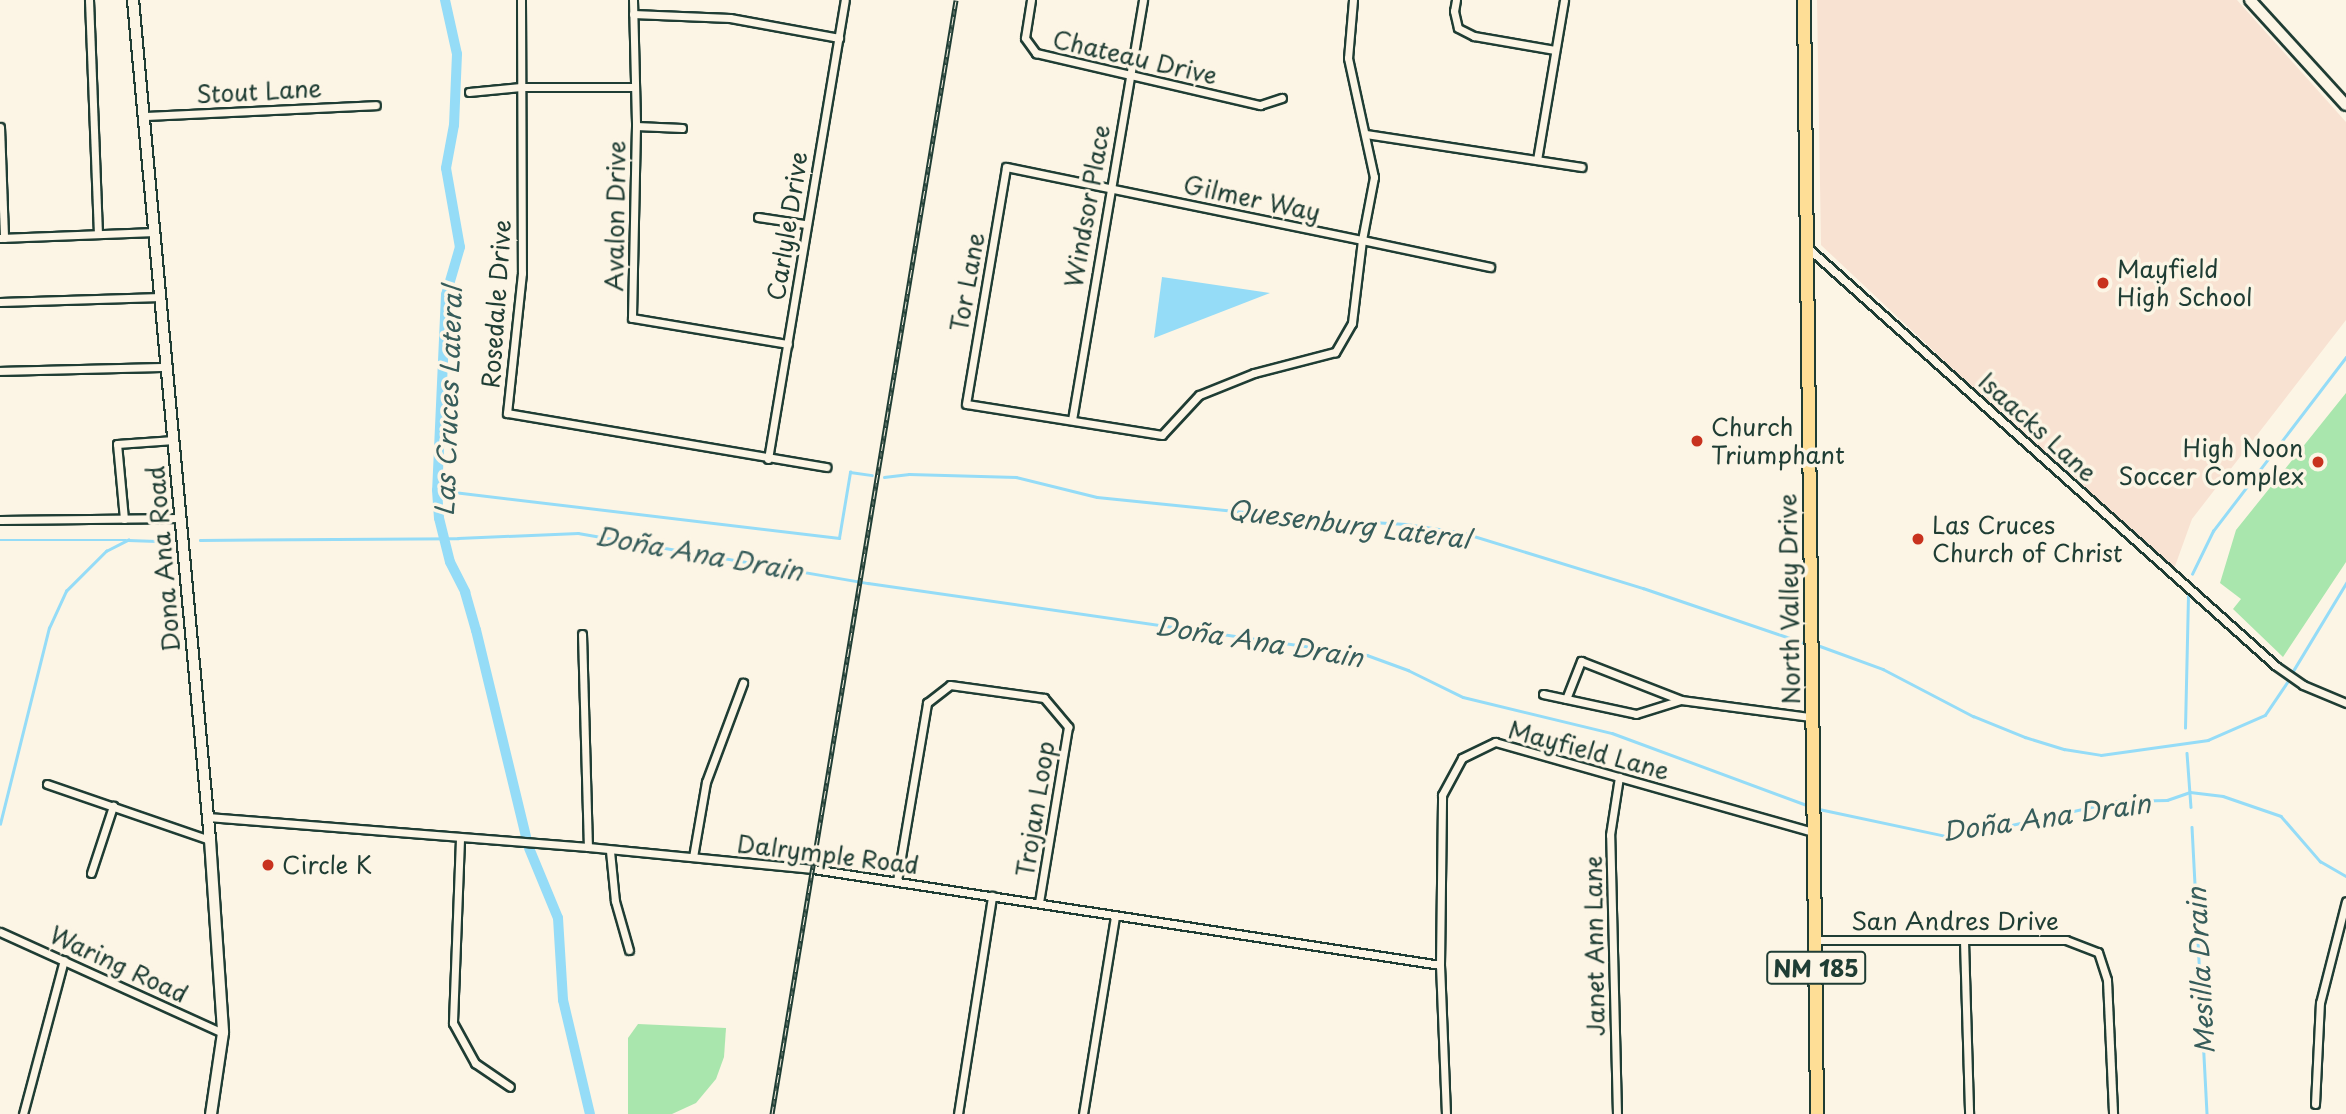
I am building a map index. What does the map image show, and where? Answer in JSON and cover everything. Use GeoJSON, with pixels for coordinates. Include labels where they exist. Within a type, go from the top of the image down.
{"type":"FeatureCollection","features":[{"type":"Feature","properties":{"kind":"main road","name":"North Valley Drive"},"geometry":{"type":"LineString","coordinates":[[1804,0],[1817,1114]]}},
{"type":"Feature","properties":{"kind":"street"},"geometry":{"type":"LineString","coordinates":[[89,0],[98,234]]}},
{"type":"Feature","properties":{"kind":"street","name":"Dona Ana Road"},"geometry":{"type":"LineString","coordinates":[[133,0],[210,840],[223,1033],[211,1114]]}},
{"type":"Feature","properties":{"kind":"street","name":"Rosedale Drive"},"geometry":{"type":"LineString","coordinates":[[521,0],[522,273],[507,413],[826,467]]}},
{"type":"Feature","properties":{"kind":"street","name":"Avalon Drive"},"geometry":{"type":"LineString","coordinates":[[633,0],[636,126],[632,318],[788,344]]}},
{"type":"Feature","properties":{"kind":"street","name":"Carlyle Drive"},"geometry":{"type":"LineString","coordinates":[[768,459],[845,0]]}},
{"type":"Feature","properties":{"kind":"street","name":"Chateau Drive"},"geometry":{"type":"LineString","coordinates":[[1031,0],[1025,38],[1036,53],[1260,105],[1282,98]]}},
{"type":"Feature","properties":{"kind":"street","name":"Windsor Place"},"geometry":{"type":"LineString","coordinates":[[1072,420],[1108,188],[1143,0]]}},
{"type":"Feature","properties":{"kind":"street"},"geometry":{"type":"LineString","coordinates":[[1072,420],[1162,435],[1199,395],[1254,373],[1335,352],[1352,323],[1362,240],[1374,177],[1348,58],[1353,0]]}},
{"type":"Feature","properties":{"kind":"street"},"geometry":{"type":"LineString","coordinates":[[1456,0],[1454,11],[1458,28],[1474,36],[1555,50]]}},
{"type":"Feature","properties":{"kind":"street"},"geometry":{"type":"LineString","coordinates":[[1537,160],[1564,0]]}},
{"type":"Feature","properties":{"kind":"street"},"geometry":{"type":"LineString","coordinates":[[2250,0],[2346,105]]}},
{"type":"Feature","properties":{"kind":"street"},"geometry":{"type":"LineString","coordinates":[[633,14],[730,18],[839,38]]}},
{"type":"Feature","properties":{"kind":"street"},"geometry":{"type":"LineString","coordinates":[[469,92],[521,87],[633,87]]}},
{"type":"Feature","properties":{"kind":"street","name":"Stout Lane"},"geometry":{"type":"LineString","coordinates":[[144,116],[376,104]]}},
{"type":"Feature","properties":{"kind":"street"},"geometry":{"type":"LineString","coordinates":[[636,126],[682,128]]}},
{"type":"Feature","properties":{"kind":"street"},"geometry":{"type":"LineString","coordinates":[[0,127],[2,238],[155,232]]}},
{"type":"Feature","properties":{"kind":"street"},"geometry":{"type":"LineString","coordinates":[[1366,134],[1581,167]]}},
{"type":"Feature","properties":{"kind":"street","name":"Gilmer Way"},"geometry":{"type":"LineString","coordinates":[[1006,167],[1490,267]]}},
{"type":"Feature","properties":{"kind":"street","name":"Tor Lane"},"geometry":{"type":"LineString","coordinates":[[1006,167],[966,404],[1072,420]]}},
{"type":"Feature","properties":{"kind":"street"},"geometry":{"type":"LineString","coordinates":[[758,217],[806,224]]}},
{"type":"Feature","properties":{"kind":"street","name":"Isaacks Lane"},"geometry":{"type":"LineString","coordinates":[[1808,248],[2276,666],[2303,685],[2346,703]]}},
{"type":"Feature","properties":{"kind":"street"},"geometry":{"type":"LineString","coordinates":[[0,302],[162,297]]}},
{"type":"Feature","properties":{"kind":"street"},"geometry":{"type":"LineString","coordinates":[[0,371],[168,367]]}},
{"type":"Feature","properties":{"kind":"street"},"geometry":{"type":"LineString","coordinates":[[124,519],[117,444],[174,440]]}},
{"type":"Feature","properties":{"kind":"street"},"geometry":{"type":"LineString","coordinates":[[0,520],[180,518]]}},
{"type":"Feature","properties":{"kind":"street"},"geometry":{"type":"LineString","coordinates":[[582,634],[588,847]]}},
{"type":"Feature","properties":{"kind":"street"},"geometry":{"type":"LineString","coordinates":[[1566,699],[1581,661],[1681,701],[1811,717]]}},
{"type":"Feature","properties":{"kind":"street"},"geometry":{"type":"LineString","coordinates":[[692,858],[706,782],[743,682]]}},
{"type":"Feature","properties":{"kind":"street","name":"Trojan Loop"},"geometry":{"type":"LineString","coordinates":[[897,881],[927,703],[950,685],[1044,698],[1068,727],[1039,903]]}},
{"type":"Feature","properties":{"kind":"street"},"geometry":{"type":"LineString","coordinates":[[1542,694],[1636,714],[1681,701]]}},
{"type":"Feature","properties":{"kind":"street","name":"Mayfield Lane"},"geometry":{"type":"LineString","coordinates":[[1446,1114],[1440,965],[1442,795],[1462,758],[1495,742],[1812,827]]}},
{"type":"Feature","properties":{"kind":"street","name":"Janet Ann Lane"},"geometry":{"type":"LineString","coordinates":[[1617,1114],[1610,835],[1619,777]]}},
{"type":"Feature","properties":{"kind":"street"},"geometry":{"type":"LineString","coordinates":[[47,784],[210,840]]}},
{"type":"Feature","properties":{"kind":"street"},"geometry":{"type":"LineString","coordinates":[[91,873],[113,806]]}},
{"type":"Feature","properties":{"kind":"street","name":"Dalrymple Road"},"geometry":{"type":"LineString","coordinates":[[208,817],[588,847],[813,869],[1440,965]]}},
{"type":"Feature","properties":{"kind":"street"},"geometry":{"type":"LineString","coordinates":[[460,839],[453,1023],[475,1063],[510,1087]]}},
{"type":"Feature","properties":{"kind":"street"},"geometry":{"type":"LineString","coordinates":[[610,851],[615,901],[629,950]]}},
{"type":"Feature","properties":{"kind":"street"},"geometry":{"type":"LineString","coordinates":[[958,1114],[992,896]]}},
{"type":"Feature","properties":{"kind":"street"},"geometry":{"type":"LineString","coordinates":[[2315,1104],[2320,1003],[2346,901]]}},
{"type":"Feature","properties":{"kind":"street"},"geometry":{"type":"LineString","coordinates":[[1083,1114],[1115,916]]}},
{"type":"Feature","properties":{"kind":"street","name":"Waring Road"},"geometry":{"type":"LineString","coordinates":[[0,932],[223,1033]]}},
{"type":"Feature","properties":{"kind":"street","name":"San Andres Drive"},"geometry":{"type":"LineString","coordinates":[[1816,940],[2066,940],[2098,952],[2107,980],[2113,1114]]}},
{"type":"Feature","properties":{"kind":"street"},"geometry":{"type":"LineString","coordinates":[[1964,942],[1969,1114]]}},
{"type":"Feature","properties":{"kind":"street"},"geometry":{"type":"LineString","coordinates":[[23,1114],[64,960]]}},
{"type":"Feature","properties":{"kind":"shaded area","name":"Mayfield High School"},"geometry":{"type":"Polygon","coordinates":[[[1817,0],[2237,0],[2346,122],[2346,320],[2192,519],[2174,569],[2007,420],[1821,245],[1817,0]]]}},
{"type":"Feature","properties":{"kind":"green space","name":"High Noon Soccer Complex"},"geometry":{"type":"Polygon","coordinates":[[[2346,393],[2346,562],[2283,657],[2233,609],[2241,599],[2220,583],[2236,530],[2346,393]]]}},
{"type":"Feature","properties":{"kind":"green space"},"geometry":{"type":"Polygon","coordinates":[[[638,1024],[726,1028],[724,1057],[716,1079],[696,1103],[672,1114],[628,1114],[628,1038],[638,1024]]]}},
{"type":"Feature","properties":{"kind":"water"},"geometry":{"type":"Polygon","coordinates":[[[1162,277],[1270,293],[1154,338],[1162,277]]]}},
{"type":"Feature","properties":{"kind":"waterway","name":"Las Cruces Lateral"},"geometry":{"type":"LineString","coordinates":[[445,0],[457,54],[454,125],[446,168],[460,247],[446,295],[437,490],[439,518],[450,562],[465,592],[476,630],[526,837]]}},
{"type":"Feature","properties":{"kind":"waterway","name":"Mesilla Drain"},"geometry":{"type":"LineString","coordinates":[[2192,574],[2213,531],[2346,357]]}},
{"type":"Feature","properties":{"kind":"waterway","name":"Quesenburg Lateral"},"geometry":{"type":"LineString","coordinates":[[437,490],[839,538],[850,472],[872,475]]}},
{"type":"Feature","properties":{"kind":"waterway","name":"Quesenburg Lateral"},"geometry":{"type":"LineString","coordinates":[[884,477],[909,474],[1016,477],[1097,497],[1302,518],[1406,524],[1464,533],[1643,588],[1802,642]]}},
{"type":"Feature","properties":{"kind":"waterway","name":"Doña Ana Drain"},"geometry":{"type":"LineString","coordinates":[[200,540],[458,538],[578,533],[868,583],[1367,655],[1408,670],[1463,697],[1612,733],[1809,806]]}},
{"type":"Feature","properties":{"kind":"waterway"},"geometry":{"type":"LineString","coordinates":[[0,540],[126,540]]}},
{"type":"Feature","properties":{"kind":"waterway","name":"Doña Ana Drain"},"geometry":{"type":"LineString","coordinates":[[0,824],[49,628],[66,591],[106,551],[128,540],[164,541]]}},
{"type":"Feature","properties":{"kind":"waterway","name":"Quesenburg Lateral"},"geometry":{"type":"LineString","coordinates":[[2293,671],[2346,583]]}},
{"type":"Feature","properties":{"kind":"waterway","name":"Mesilla Drain"},"geometry":{"type":"LineString","coordinates":[[2185,728],[2188,595]]}},
{"type":"Feature","properties":{"kind":"waterway","name":"Quesenburg Lateral"},"geometry":{"type":"LineString","coordinates":[[1820,646],[1883,669],[1973,716],[2025,737],[2064,749],[2101,755],[2208,740],[2265,715],[2287,682]]}},
{"type":"Feature","properties":{"kind":"waterway","name":"Mesilla Drain"},"geometry":{"type":"LineString","coordinates":[[2187,753],[2191,807]]}},
{"type":"Feature","properties":{"kind":"waterway","name":"Doña Ana Drain"},"geometry":{"type":"LineString","coordinates":[[1819,809],[1946,836],[1998,828],[2118,801],[2167,800],[2190,792],[2223,796],[2281,816],[2320,861],[2346,876]]}},
{"type":"Feature","properties":{"kind":"waterway","name":"Mesilla Drain"},"geometry":{"type":"LineString","coordinates":[[2192,827],[2207,1114]]}},
{"type":"Feature","properties":{"kind":"waterway","name":"Las Cruces Lateral"},"geometry":{"type":"LineString","coordinates":[[529,848],[558,918],[563,1000],[590,1114]]}},
{"type":"Feature","properties":{"kind":"railway"},"geometry":{"type":"LineString","coordinates":[[772,1114],[956,0]]}},
{"type":"Feature","properties":{"kind":"place","name":"Mayfield High School"},"geometry":{"type":"Point","coordinates":[2103,283]}},
{"type":"Feature","properties":{"kind":"place","name":"Church Triumphant"},"geometry":{"type":"Point","coordinates":[1697,441]}},
{"type":"Feature","properties":{"kind":"place","name":"High Noon Soccer Complex"},"geometry":{"type":"Point","coordinates":[2318,462]}},
{"type":"Feature","properties":{"kind":"place","name":"Las Cruces Church of Christ"},"geometry":{"type":"Point","coordinates":[1918,539]}},
{"type":"Feature","properties":{"kind":"place","name":"Circle K"},"geometry":{"type":"Point","coordinates":[268,865]}}]}
